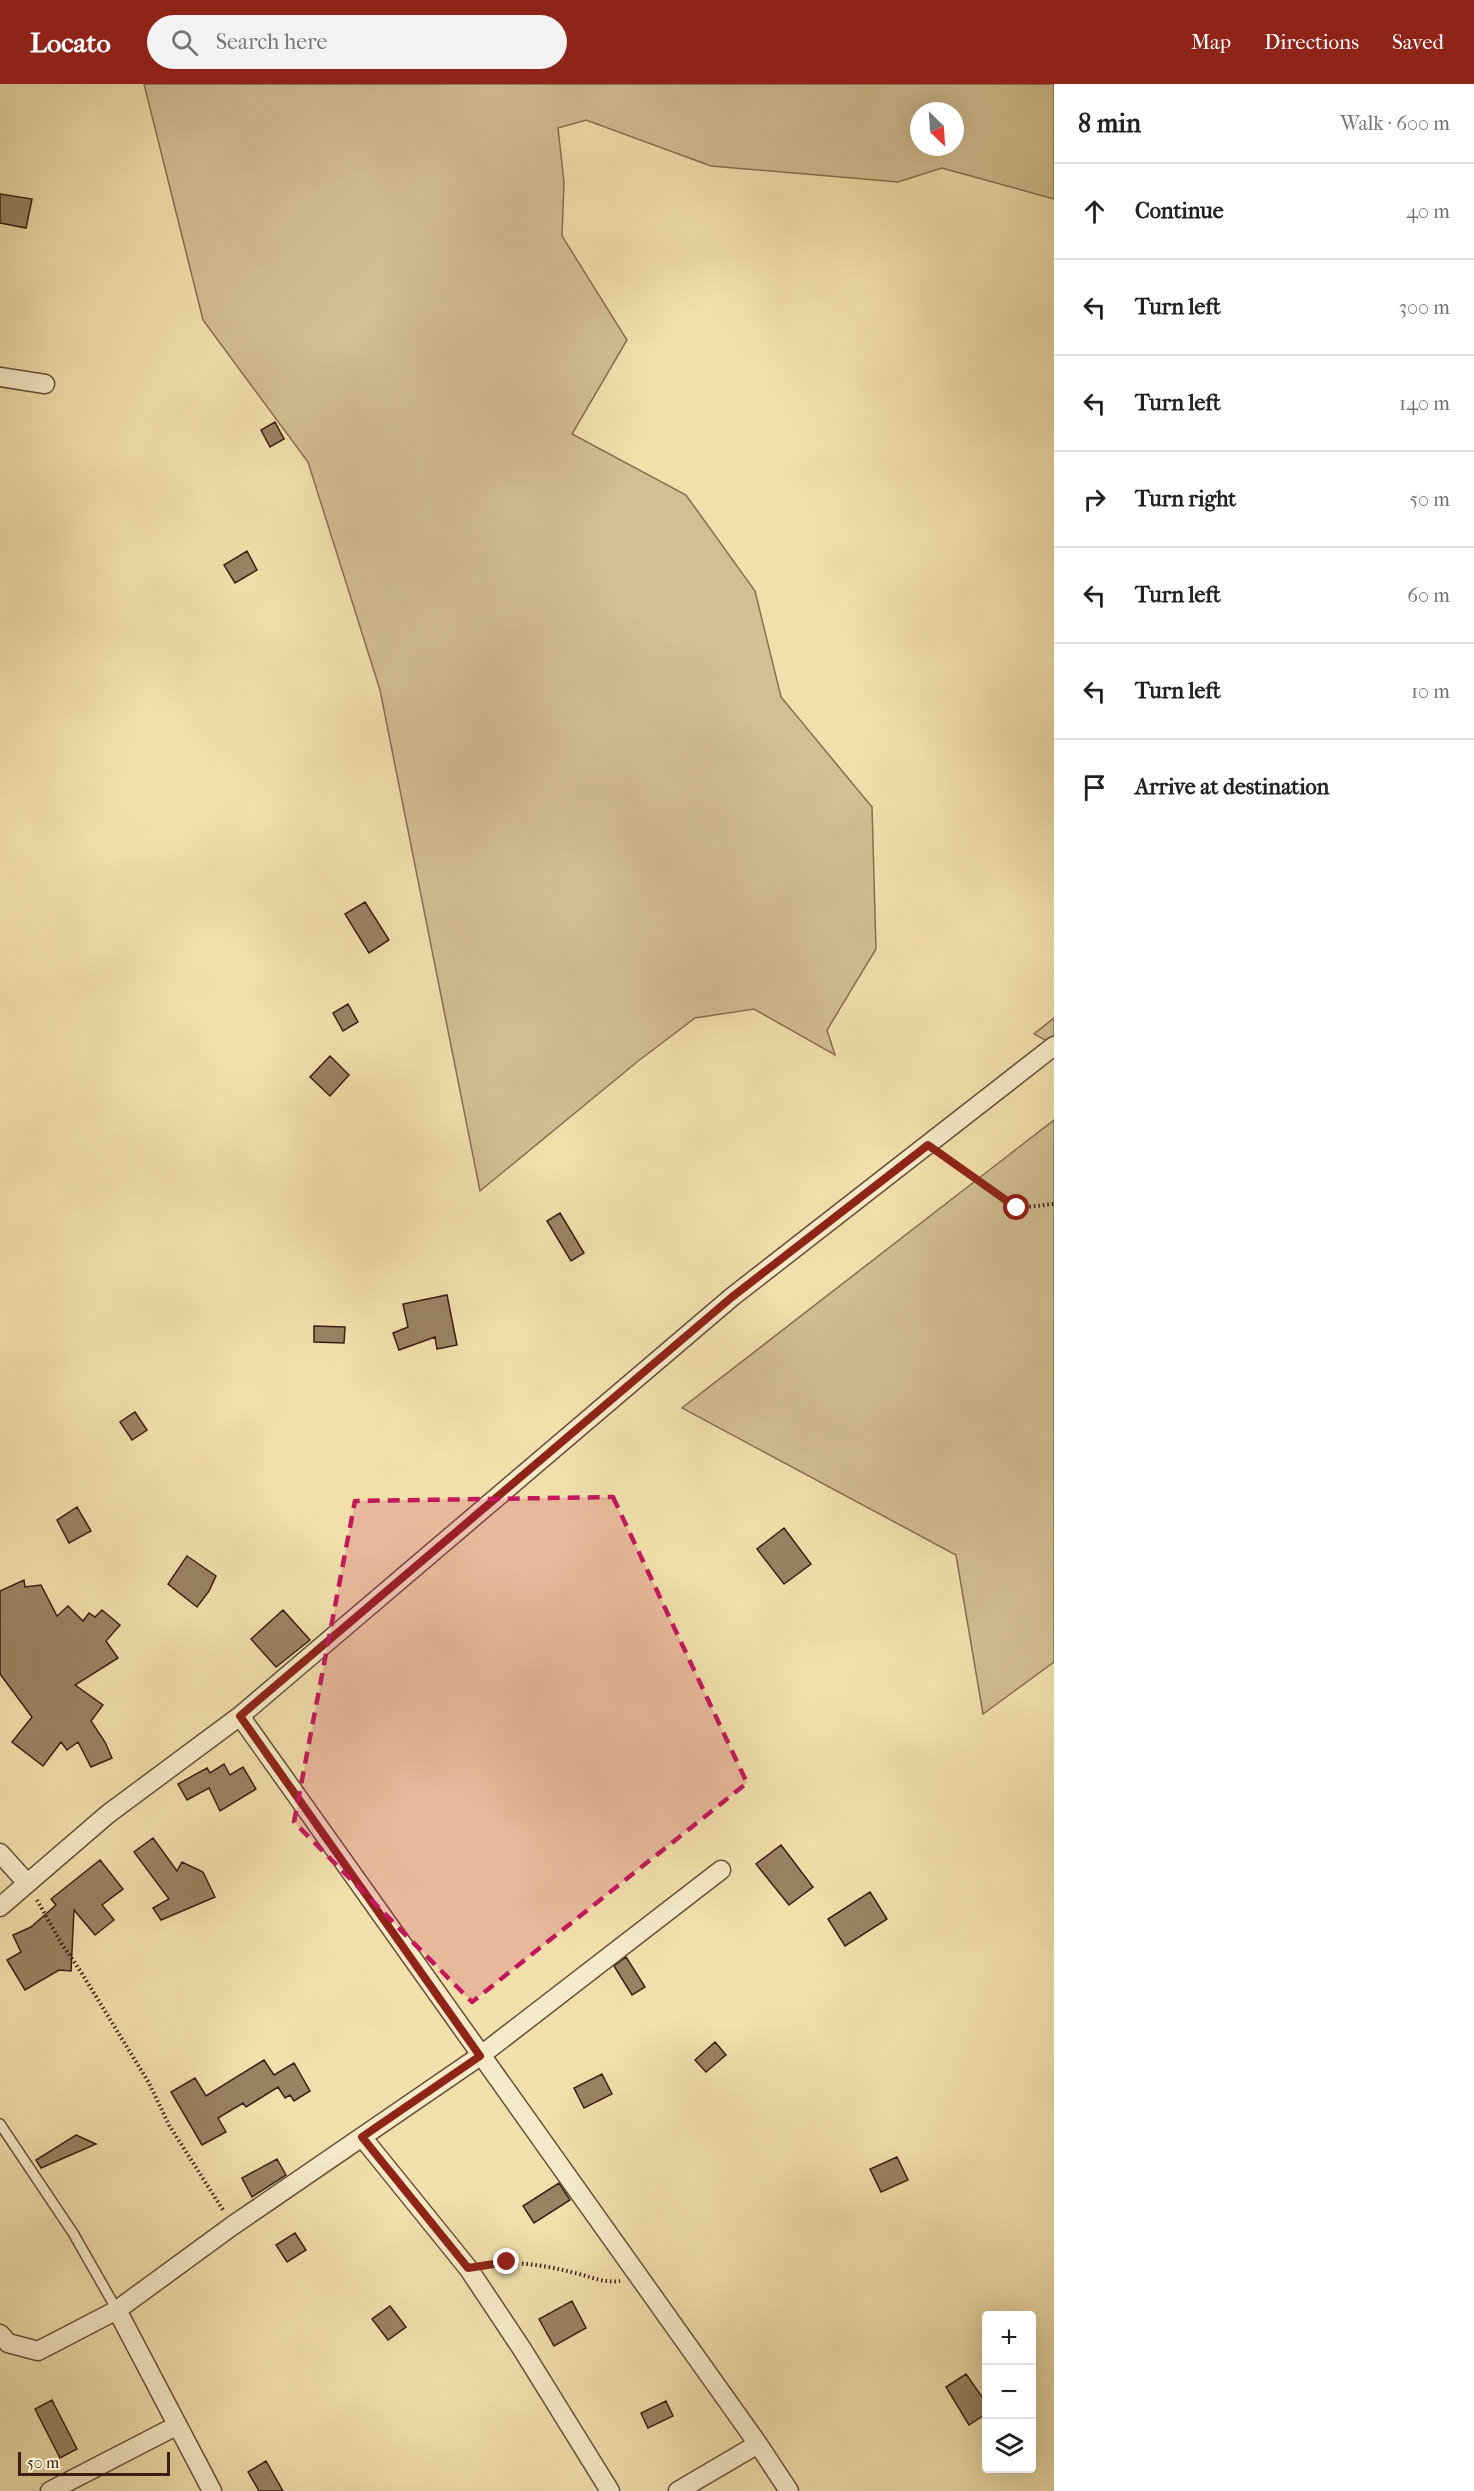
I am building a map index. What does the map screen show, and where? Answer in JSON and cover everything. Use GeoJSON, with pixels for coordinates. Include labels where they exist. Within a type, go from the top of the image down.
{"type":"FeatureCollection","features":[{"type":"Feature","properties":{"kind":"street"},"geometry":{"type":"LineString","coordinates":[[0,377],[45,384]]}},
{"type":"Feature","properties":{"kind":"street"},"geometry":{"type":"LineString","coordinates":[[0,1907],[108,1814],[240,1716],[732,1297],[1054,1046]]}},
{"type":"Feature","properties":{"kind":"street"},"geometry":{"type":"LineString","coordinates":[[240,1716],[758,2444],[789,2491]]}},
{"type":"Feature","properties":{"kind":"street"},"geometry":{"type":"LineString","coordinates":[[0,1853],[27,1883]]}},
{"type":"Feature","properties":{"kind":"street"},"geometry":{"type":"LineString","coordinates":[[0,2334],[8,2343],[38,2351],[117,2310],[232,2226],[480,2056],[721,1870]]}},
{"type":"Feature","properties":{"kind":"street"},"geometry":{"type":"LineString","coordinates":[[362,2137],[468,2268],[522,2349],[609,2491]]}},
{"type":"Feature","properties":{"kind":"street"},"geometry":{"type":"LineString","coordinates":[[117,2310],[212,2491]]}},
{"type":"Feature","properties":{"kind":"street"},"geometry":{"type":"LineString","coordinates":[[50,2491],[176,2426]]}},
{"type":"Feature","properties":{"kind":"street"},"geometry":{"type":"LineString","coordinates":[[678,2491],[758,2444]]}},
{"type":"Feature","properties":{"kind":"lane"},"geometry":{"type":"LineString","coordinates":[[0,2124],[73,2233],[117,2310]]}},
{"type":"Feature","properties":{"kind":"path"},"geometry":{"type":"LineString","coordinates":[[928,1145],[1017,1208],[1054,1204]]}},
{"type":"Feature","properties":{"kind":"path"},"geometry":{"type":"LineString","coordinates":[[27,1883],[60,1941],[149,2083],[170,2125],[232,2226]]}},
{"type":"Feature","properties":{"kind":"path"},"geometry":{"type":"LineString","coordinates":[[468,2268],[507,2262],[537,2265],[607,2282],[640,2278]]}},
{"type":"Feature","properties":{"kind":"highlighted area"},"geometry":{"type":"Polygon","coordinates":[[[613,1497],[747,1783],[472,2002],[294,1822],[355,1501],[613,1497]]]}},
{"type":"Feature","properties":{"kind":"shaded area"},"geometry":{"type":"Polygon","coordinates":[[[144,84],[1054,84],[1054,199],[942,168],[898,182],[711,166],[586,120],[558,128],[564,182],[562,236],[627,340],[572,434],[686,495],[755,591],[781,697],[872,807],[876,949],[827,1030],[835,1055],[754,1009],[695,1018],[637,1062],[480,1191],[380,690],[308,462],[203,320],[144,84]]]}},
{"type":"Feature","properties":{"kind":"shaded area"},"geometry":{"type":"Polygon","coordinates":[[[1054,1018],[1054,1045],[1034,1034],[1054,1018]]]}},
{"type":"Feature","properties":{"kind":"shaded area"},"geometry":{"type":"Polygon","coordinates":[[[1054,1120],[1054,1662],[983,1714],[956,1555],[682,1408],[1054,1120]]]}},
{"type":"Feature","properties":{"kind":"building"},"geometry":{"type":"Polygon","coordinates":[[[0,194],[32,199],[26,228],[0,223],[0,194]]]}},
{"type":"Feature","properties":{"kind":"building"},"geometry":{"type":"Polygon","coordinates":[[[275,422],[284,439],[270,447],[261,430],[275,422]]]}},
{"type":"Feature","properties":{"kind":"building"},"geometry":{"type":"Polygon","coordinates":[[[247,551],[257,570],[235,583],[224,565],[247,551]]]}},
{"type":"Feature","properties":{"kind":"building"},"geometry":{"type":"Polygon","coordinates":[[[365,902],[389,940],[369,953],[345,914],[365,902]]]}},
{"type":"Feature","properties":{"kind":"building"},"geometry":{"type":"Polygon","coordinates":[[[348,1004],[358,1022],[343,1031],[333,1013],[348,1004]]]}},
{"type":"Feature","properties":{"kind":"building"},"geometry":{"type":"Polygon","coordinates":[[[330,1056],[349,1075],[330,1096],[310,1077],[330,1056]]]}},
{"type":"Feature","properties":{"kind":"building"},"geometry":{"type":"Polygon","coordinates":[[[560,1213],[584,1253],[571,1261],[547,1221],[560,1213]]]}},
{"type":"Feature","properties":{"kind":"building"},"geometry":{"type":"Polygon","coordinates":[[[447,1295],[457,1345],[437,1349],[435,1337],[399,1350],[393,1333],[408,1327],[403,1304],[447,1295]]]}},
{"type":"Feature","properties":{"kind":"building"},"geometry":{"type":"Polygon","coordinates":[[[314,1326],[345,1327],[344,1343],[314,1342],[314,1326]]]}},
{"type":"Feature","properties":{"kind":"building"},"geometry":{"type":"Polygon","coordinates":[[[135,1412],[147,1430],[132,1440],[120,1422],[135,1412]]]}},
{"type":"Feature","properties":{"kind":"building"},"geometry":{"type":"Polygon","coordinates":[[[77,1507],[91,1531],[69,1543],[57,1520],[77,1507]]]}},
{"type":"Feature","properties":{"kind":"building"},"geometry":{"type":"Polygon","coordinates":[[[784,1528],[811,1564],[784,1584],[757,1549],[784,1528]]]}},
{"type":"Feature","properties":{"kind":"building"},"geometry":{"type":"Polygon","coordinates":[[[187,1556],[216,1576],[209,1591],[197,1607],[168,1584],[187,1556]]]}},
{"type":"Feature","properties":{"kind":"building"},"geometry":{"type":"Polygon","coordinates":[[[24,1580],[25,1587],[41,1585],[57,1616],[68,1606],[83,1621],[89,1613],[95,1617],[102,1610],[120,1625],[106,1641],[118,1658],[75,1685],[103,1705],[91,1721],[105,1742],[112,1758],[91,1767],[78,1742],[67,1750],[61,1742],[43,1766],[12,1742],[32,1717],[0,1674],[0,1591],[24,1580]]]}},
{"type":"Feature","properties":{"kind":"building"},"geometry":{"type":"Polygon","coordinates":[[[283,1610],[310,1640],[276,1667],[251,1639],[283,1610]]]}},
{"type":"Feature","properties":{"kind":"building"},"geometry":{"type":"Polygon","coordinates":[[[224,1764],[230,1775],[243,1767],[256,1789],[220,1811],[209,1788],[187,1800],[178,1784],[207,1768],[210,1773],[224,1764]]]}},
{"type":"Feature","properties":{"kind":"building"},"geometry":{"type":"Polygon","coordinates":[[[153,1838],[177,1871],[182,1862],[203,1872],[215,1897],[161,1920],[153,1908],[169,1899],[134,1852],[153,1838]]]}},
{"type":"Feature","properties":{"kind":"building"},"geometry":{"type":"Polygon","coordinates":[[[781,1845],[813,1887],[789,1905],[756,1864],[781,1845]]]}},
{"type":"Feature","properties":{"kind":"building"},"geometry":{"type":"Polygon","coordinates":[[[100,1860],[123,1889],[102,1905],[114,1920],[95,1935],[74,1910],[71,1971],[59,1970],[25,1990],[7,1960],[21,1952],[13,1935],[31,1927],[56,1905],[51,1899],[100,1860]]]}},
{"type":"Feature","properties":{"kind":"building"},"geometry":{"type":"Polygon","coordinates":[[[870,1892],[887,1919],[845,1946],[828,1919],[870,1892]]]}},
{"type":"Feature","properties":{"kind":"building"},"geometry":{"type":"Polygon","coordinates":[[[626,1957],[645,1987],[632,1995],[614,1966],[626,1957]]]}},
{"type":"Feature","properties":{"kind":"building"},"geometry":{"type":"Polygon","coordinates":[[[715,2042],[726,2055],[706,2072],[695,2060],[715,2042]]]}},
{"type":"Feature","properties":{"kind":"building"},"geometry":{"type":"Polygon","coordinates":[[[264,2060],[274,2075],[294,2063],[310,2091],[294,2101],[290,2095],[285,2098],[278,2087],[246,2107],[243,2103],[218,2118],[226,2132],[202,2145],[171,2092],[195,2078],[206,2096],[264,2060]]]}},
{"type":"Feature","properties":{"kind":"building"},"geometry":{"type":"Polygon","coordinates":[[[602,2074],[612,2094],[584,2108],[574,2088],[602,2074]]]}},
{"type":"Feature","properties":{"kind":"building"},"geometry":{"type":"Polygon","coordinates":[[[76,2135],[96,2144],[41,2168],[36,2160],[76,2135]]]}},
{"type":"Feature","properties":{"kind":"building"},"geometry":{"type":"Polygon","coordinates":[[[897,2157],[908,2180],[881,2192],[870,2169],[897,2157]]]}},
{"type":"Feature","properties":{"kind":"building"},"geometry":{"type":"Polygon","coordinates":[[[277,2159],[286,2175],[252,2197],[242,2178],[277,2159]]]}},
{"type":"Feature","properties":{"kind":"building"},"geometry":{"type":"Polygon","coordinates":[[[559,2183],[570,2200],[534,2223],[523,2206],[559,2183]]]}},
{"type":"Feature","properties":{"kind":"building"},"geometry":{"type":"Polygon","coordinates":[[[295,2233],[306,2250],[287,2262],[276,2245],[295,2233]]]}},
{"type":"Feature","properties":{"kind":"building"},"geometry":{"type":"Polygon","coordinates":[[[572,2301],[586,2328],[554,2346],[539,2319],[572,2301]]]}},
{"type":"Feature","properties":{"kind":"building"},"geometry":{"type":"Polygon","coordinates":[[[390,2306],[406,2327],[388,2340],[372,2319],[390,2306]]]}},
{"type":"Feature","properties":{"kind":"building"},"geometry":{"type":"Polygon","coordinates":[[[966,2374],[982,2397],[982,2416],[969,2425],[946,2387],[966,2374]]]}},
{"type":"Feature","properties":{"kind":"building"},"geometry":{"type":"Polygon","coordinates":[[[52,2400],[77,2449],[60,2458],[35,2409],[52,2400]]]}},
{"type":"Feature","properties":{"kind":"building"},"geometry":{"type":"Polygon","coordinates":[[[666,2401],[673,2416],[648,2428],[641,2413],[666,2401]]]}},
{"type":"Feature","properties":{"kind":"building"},"geometry":{"type":"Polygon","coordinates":[[[266,2461],[283,2491],[259,2491],[248,2472],[266,2461]]]}},
{"type":"Feature","properties":{"kind":"route"},"geometry":{"type":"LineString","coordinates":[[507,2262],[468,2268],[362,2137],[480,2056],[240,1716],[732,1297],[928,1145],[1017,1208]]}}]}
